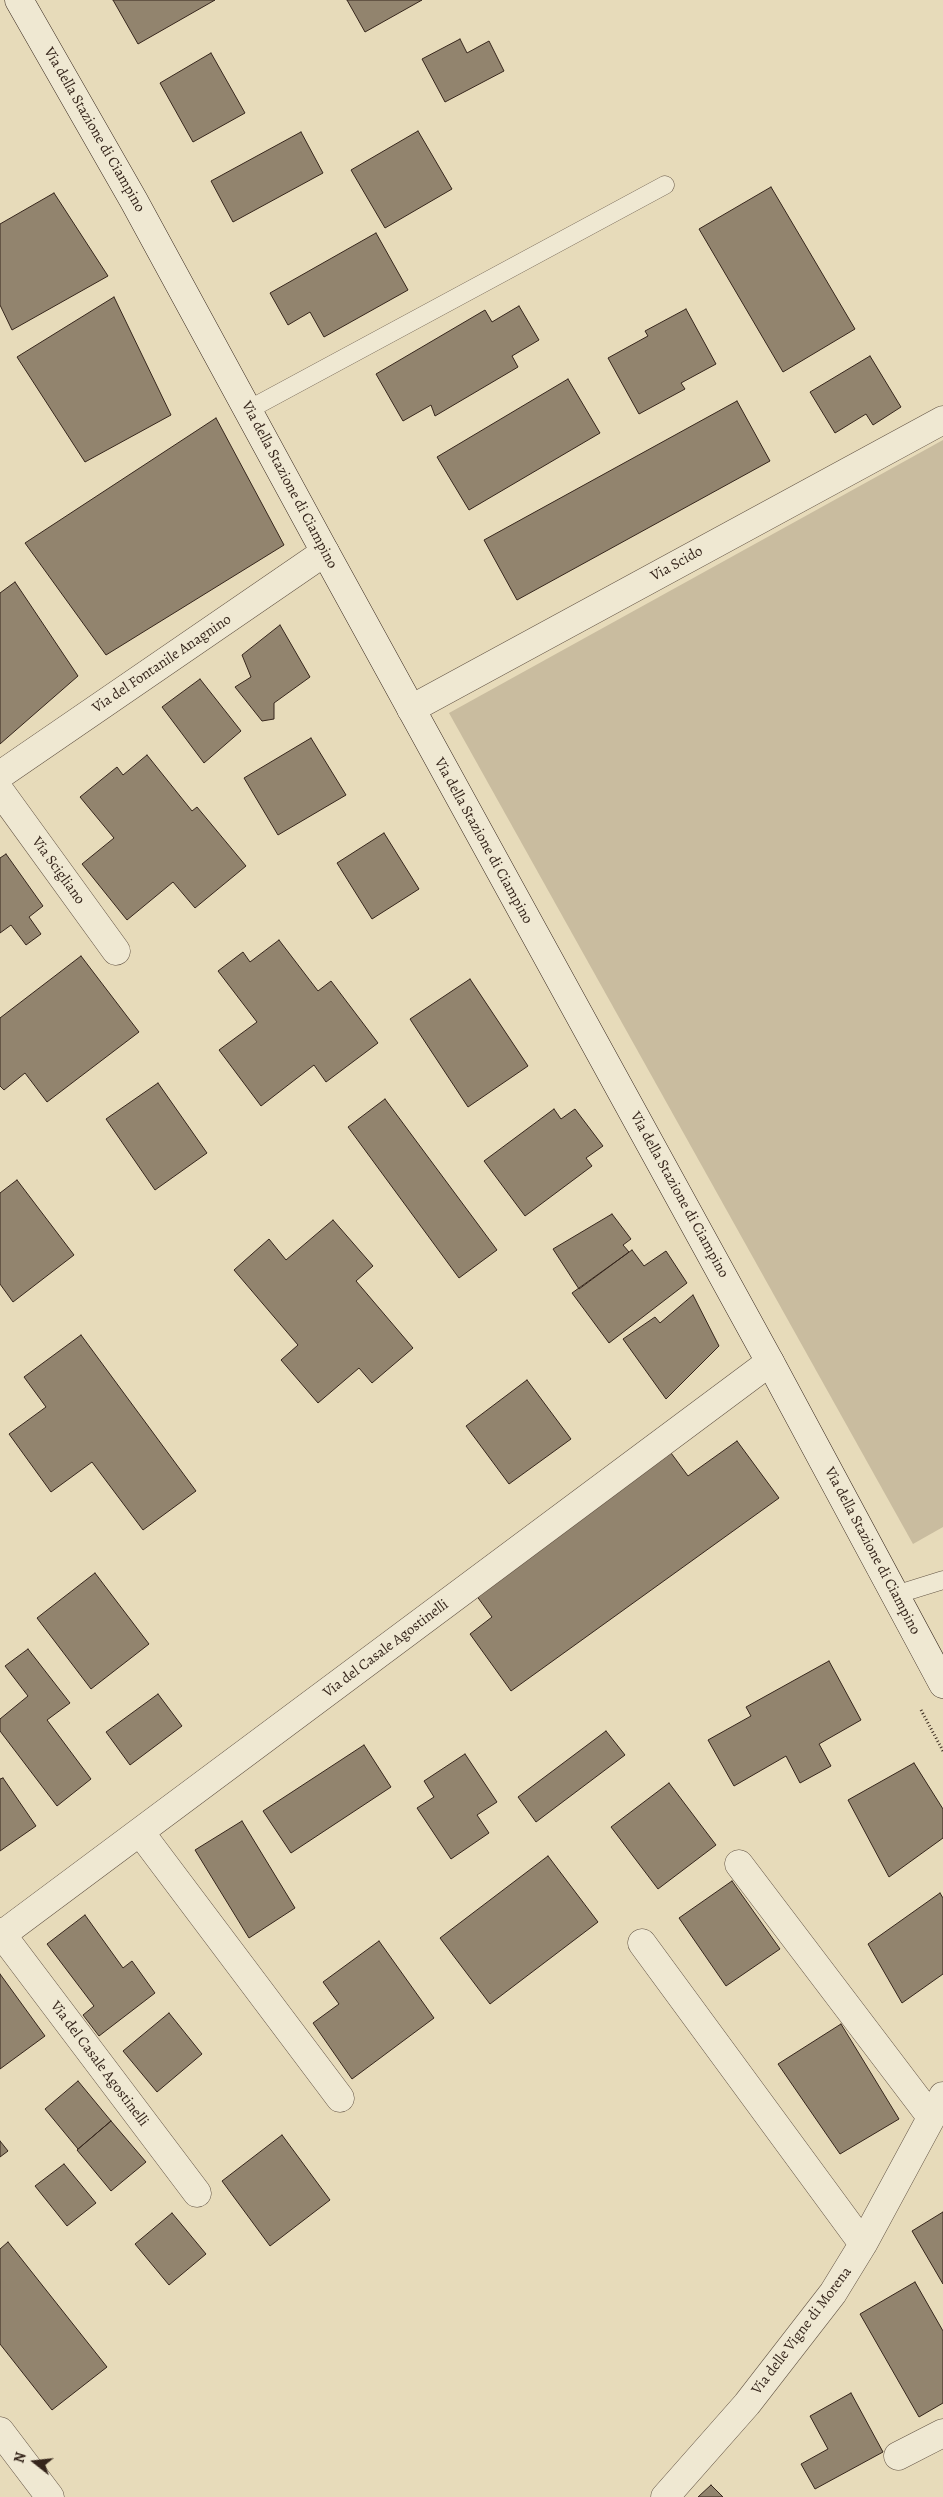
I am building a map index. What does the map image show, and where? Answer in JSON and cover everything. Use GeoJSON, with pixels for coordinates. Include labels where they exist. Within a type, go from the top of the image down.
{"type":"FeatureCollection","features":[{"type":"Feature","properties":{"kind":"street","name":"Via della Stazione di Ciampino"},"geometry":{"type":"LineString","coordinates":[[19,0],[134,201],[770,1362],[943,1684]]}},
{"type":"Feature","properties":{"kind":"street","name":"Via Scido"},"geometry":{"type":"LineString","coordinates":[[411,709],[943,420]]}},
{"type":"Feature","properties":{"kind":"street","name":"Via del Fontanile Anagnino"},"geometry":{"type":"LineString","coordinates":[[0,775],[325,552]]}},
{"type":"Feature","properties":{"kind":"street","name":"Via Scigliano"},"geometry":{"type":"LineString","coordinates":[[0,791],[116,951]]}},
{"type":"Feature","properties":{"kind":"street","name":"Via del Casale Agostinelli"},"geometry":{"type":"LineString","coordinates":[[197,2193],[1,1934],[770,1362]]}},
{"type":"Feature","properties":{"kind":"street"},"geometry":{"type":"LineString","coordinates":[[140,1832],[340,2098]]}},
{"type":"Feature","properties":{"kind":"street"},"geometry":{"type":"LineString","coordinates":[[738,1864],[937,2107]]}},
{"type":"Feature","properties":{"kind":"street"},"geometry":{"type":"LineString","coordinates":[[642,1943],[863,2244]]}},
{"type":"Feature","properties":{"kind":"street","name":"Via delle Vigne di Morena"},"geometry":{"type":"LineString","coordinates":[[665,2497],[730,2425],[807,2330],[845,2276],[937,2107]]}},
{"type":"Feature","properties":{"kind":"street"},"geometry":{"type":"LineString","coordinates":[[0,2431],[50,2497]]}},
{"type":"Feature","properties":{"kind":"street"},"geometry":{"type":"LineString","coordinates":[[898,2456],[943,2433]]}},
{"type":"Feature","properties":{"kind":"lane"},"geometry":{"type":"LineString","coordinates":[[248,410],[664,185]]}},
{"type":"Feature","properties":{"kind":"lane"},"geometry":{"type":"LineString","coordinates":[[895,1595],[943,1580]]}},
{"type":"Feature","properties":{"kind":"shaded area"},"geometry":{"type":"Polygon","coordinates":[[[943,440],[943,1527],[913,1544],[449,713],[943,440]]]}},
{"type":"Feature","properties":{"kind":"building"},"geometry":{"type":"Polygon","coordinates":[[[113,0],[215,0],[138,44],[113,0]]]}},
{"type":"Feature","properties":{"kind":"building"},"geometry":{"type":"Polygon","coordinates":[[[347,0],[422,0],[365,32],[347,0]]]}},
{"type":"Feature","properties":{"kind":"building"},"geometry":{"type":"Polygon","coordinates":[[[460,39],[467,53],[489,41],[504,71],[445,102],[422,59],[460,39]]]}},
{"type":"Feature","properties":{"kind":"building"},"geometry":{"type":"Polygon","coordinates":[[[211,53],[245,113],[193,142],[160,83],[211,53]]]}},
{"type":"Feature","properties":{"kind":"building"},"geometry":{"type":"Polygon","coordinates":[[[418,131],[452,189],[385,228],[351,170],[418,131]]]}},
{"type":"Feature","properties":{"kind":"building"},"geometry":{"type":"Polygon","coordinates":[[[301,132],[323,173],[233,222],[211,181],[301,132]]]}},
{"type":"Feature","properties":{"kind":"building"},"geometry":{"type":"Polygon","coordinates":[[[771,187],[855,329],[783,372],[699,229],[771,187]]]}},
{"type":"Feature","properties":{"kind":"building"},"geometry":{"type":"Polygon","coordinates":[[[54,193],[108,276],[12,330],[0,305],[0,224],[54,193]]]}},
{"type":"Feature","properties":{"kind":"building"},"geometry":{"type":"Polygon","coordinates":[[[376,233],[408,290],[324,337],[310,312],[288,325],[270,293],[376,233]]]}},
{"type":"Feature","properties":{"kind":"building"},"geometry":{"type":"Polygon","coordinates":[[[114,297],[171,415],[85,462],[17,357],[114,297]]]}},
{"type":"Feature","properties":{"kind":"building"},"geometry":{"type":"Polygon","coordinates":[[[519,306],[539,340],[512,356],[518,367],[435,416],[431,405],[403,421],[376,374],[485,310],[492,322],[519,306]]]}},
{"type":"Feature","properties":{"kind":"building"},"geometry":{"type":"Polygon","coordinates":[[[686,309],[716,364],[681,383],[685,389],[639,414],[608,358],[648,336],[645,331],[686,309]]]}},
{"type":"Feature","properties":{"kind":"building"},"geometry":{"type":"Polygon","coordinates":[[[870,356],[901,407],[873,425],[866,414],[835,433],[810,392],[870,356]]]}},
{"type":"Feature","properties":{"kind":"building"},"geometry":{"type":"Polygon","coordinates":[[[568,379],[600,433],[469,510],[437,457],[568,379]]]}},
{"type":"Feature","properties":{"kind":"building"},"geometry":{"type":"Polygon","coordinates":[[[737,401],[770,461],[517,600],[484,540],[737,401]]]}},
{"type":"Feature","properties":{"kind":"building"},"geometry":{"type":"Polygon","coordinates":[[[216,418],[284,545],[106,655],[25,543],[216,418]]]}},
{"type":"Feature","properties":{"kind":"building"},"geometry":{"type":"Polygon","coordinates":[[[15,582],[78,676],[0,744],[0,593],[15,582]]]}},
{"type":"Feature","properties":{"kind":"building"},"geometry":{"type":"Polygon","coordinates":[[[280,625],[310,677],[274,703],[274,719],[262,721],[235,687],[251,677],[242,655],[280,625]]]}},
{"type":"Feature","properties":{"kind":"building"},"geometry":{"type":"Polygon","coordinates":[[[200,679],[241,731],[204,763],[162,707],[200,679]]]}},
{"type":"Feature","properties":{"kind":"building"},"geometry":{"type":"Polygon","coordinates":[[[311,738],[346,795],[278,835],[244,778],[311,738]]]}},
{"type":"Feature","properties":{"kind":"building"},"geometry":{"type":"Polygon","coordinates":[[[147,755],[192,811],[197,807],[246,866],[195,908],[173,882],[127,920],[82,864],[114,838],[80,797],[117,767],[123,775],[147,755]]]}},
{"type":"Feature","properties":{"kind":"building"},"geometry":{"type":"Polygon","coordinates":[[[384,833],[419,889],[372,919],[337,863],[384,833]]]}},
{"type":"Feature","properties":{"kind":"building"},"geometry":{"type":"Polygon","coordinates":[[[6,854],[43,906],[29,917],[41,934],[26,945],[11,925],[0,933],[0,858],[6,854]]]}},
{"type":"Feature","properties":{"kind":"building"},"geometry":{"type":"Polygon","coordinates":[[[279,940],[318,991],[331,981],[378,1043],[326,1082],[314,1065],[261,1106],[219,1050],[257,1022],[218,971],[243,952],[250,962],[279,940]]]}},
{"type":"Feature","properties":{"kind":"building"},"geometry":{"type":"Polygon","coordinates":[[[81,956],[139,1032],[47,1102],[25,1073],[4,1090],[0,1086],[0,1018],[81,956]]]}},
{"type":"Feature","properties":{"kind":"building"},"geometry":{"type":"Polygon","coordinates":[[[470,979],[528,1066],[468,1107],[410,1019],[470,979]]]}},
{"type":"Feature","properties":{"kind":"building"},"geometry":{"type":"Polygon","coordinates":[[[158,1083],[207,1153],[155,1190],[106,1119],[158,1083]]]}},
{"type":"Feature","properties":{"kind":"building"},"geometry":{"type":"Polygon","coordinates":[[[385,1099],[497,1250],[459,1278],[348,1127],[385,1099]]]}},
{"type":"Feature","properties":{"kind":"building"},"geometry":{"type":"Polygon","coordinates":[[[554,1109],[561,1119],[575,1109],[603,1146],[586,1158],[592,1166],[525,1216],[484,1161],[554,1109]]]}},
{"type":"Feature","properties":{"kind":"building"},"geometry":{"type":"Polygon","coordinates":[[[17,1180],[74,1255],[13,1302],[0,1284],[0,1193],[17,1180]]]}},
{"type":"Feature","properties":{"kind":"building"},"geometry":{"type":"Polygon","coordinates":[[[612,1214],[631,1239],[623,1245],[629,1252],[579,1289],[553,1249],[612,1214]]]}},
{"type":"Feature","properties":{"kind":"building"},"geometry":{"type":"Polygon","coordinates":[[[333,1220],[373,1266],[356,1281],[413,1348],[372,1383],[359,1368],[318,1403],[281,1360],[298,1345],[234,1270],[269,1239],[286,1260],[333,1220]]]}},
{"type":"Feature","properties":{"kind":"building"},"geometry":{"type":"Polygon","coordinates":[[[632,1250],[644,1266],[666,1251],[687,1283],[609,1343],[572,1293],[632,1250]]]}},
{"type":"Feature","properties":{"kind":"building"},"geometry":{"type":"Polygon","coordinates":[[[693,1295],[719,1346],[666,1399],[623,1339],[655,1317],[660,1323],[693,1295]]]}},
{"type":"Feature","properties":{"kind":"building"},"geometry":{"type":"Polygon","coordinates":[[[81,1335],[196,1491],[143,1530],[92,1462],[51,1492],[9,1434],[46,1407],[24,1377],[81,1335]]]}},
{"type":"Feature","properties":{"kind":"building"},"geometry":{"type":"Polygon","coordinates":[[[527,1380],[571,1439],[509,1484],[466,1426],[527,1380]]]}},
{"type":"Feature","properties":{"kind":"building"},"geometry":{"type":"Polygon","coordinates":[[[737,1441],[779,1498],[511,1691],[470,1634],[492,1617],[476,1595],[671,1453],[688,1476],[737,1441]]]}},
{"type":"Feature","properties":{"kind":"building"},"geometry":{"type":"Polygon","coordinates":[[[95,1573],[149,1644],[91,1689],[37,1618],[95,1573]]]}},
{"type":"Feature","properties":{"kind":"building"},"geometry":{"type":"Polygon","coordinates":[[[28,1649],[70,1703],[47,1720],[91,1779],[57,1806],[0,1731],[0,1719],[28,1696],[5,1666],[28,1649]]]}},
{"type":"Feature","properties":{"kind":"building"},"geometry":{"type":"Polygon","coordinates":[[[829,1661],[861,1720],[819,1744],[831,1766],[800,1783],[786,1756],[734,1786],[708,1740],[751,1716],[746,1707],[829,1661]]]}},
{"type":"Feature","properties":{"kind":"building"},"geometry":{"type":"Polygon","coordinates":[[[158,1694],[182,1726],[130,1765],[106,1732],[158,1694]]]}},
{"type":"Feature","properties":{"kind":"building"},"geometry":{"type":"Polygon","coordinates":[[[606,1731],[625,1755],[536,1822],[518,1797],[606,1731]]]}},
{"type":"Feature","properties":{"kind":"building"},"geometry":{"type":"Polygon","coordinates":[[[364,1745],[391,1787],[291,1853],[263,1811],[364,1745]]]}},
{"type":"Feature","properties":{"kind":"building"},"geometry":{"type":"Polygon","coordinates":[[[465,1754],[497,1802],[477,1815],[489,1833],[451,1859],[417,1808],[434,1797],[424,1781],[465,1754]]]}},
{"type":"Feature","properties":{"kind":"building"},"geometry":{"type":"Polygon","coordinates":[[[914,1763],[943,1809],[943,1838],[889,1877],[848,1800],[914,1763]]]}},
{"type":"Feature","properties":{"kind":"building"},"geometry":{"type":"Polygon","coordinates":[[[3,1778],[36,1826],[0,1851],[0,1779],[3,1778]]]}},
{"type":"Feature","properties":{"kind":"building"},"geometry":{"type":"Polygon","coordinates":[[[669,1783],[716,1845],[658,1889],[611,1827],[669,1783]]]}},
{"type":"Feature","properties":{"kind":"building"},"geometry":{"type":"Polygon","coordinates":[[[242,1821],[295,1908],[249,1938],[195,1850],[242,1821]]]}},
{"type":"Feature","properties":{"kind":"building"},"geometry":{"type":"Polygon","coordinates":[[[548,1856],[598,1922],[490,2004],[440,1938],[548,1856]]]}},
{"type":"Feature","properties":{"kind":"building"},"geometry":{"type":"Polygon","coordinates":[[[732,1881],[780,1949],[726,1986],[679,1918],[732,1881]]]}},
{"type":"Feature","properties":{"kind":"building"},"geometry":{"type":"Polygon","coordinates":[[[940,1893],[943,1898],[943,1974],[902,2003],[868,1944],[940,1893]]]}},
{"type":"Feature","properties":{"kind":"building"},"geometry":{"type":"Polygon","coordinates":[[[85,1915],[123,1968],[132,1961],[155,1993],[99,2036],[83,2015],[94,2006],[47,1944],[85,1915]]]}},
{"type":"Feature","properties":{"kind":"building"},"geometry":{"type":"Polygon","coordinates":[[[379,1941],[434,2018],[352,2079],[313,2023],[339,2004],[323,1982],[379,1941]]]}},
{"type":"Feature","properties":{"kind":"building"},"geometry":{"type":"Polygon","coordinates":[[[0,1974],[45,2036],[0,2069],[0,1974]]]}},
{"type":"Feature","properties":{"kind":"building"},"geometry":{"type":"Polygon","coordinates":[[[169,2013],[202,2054],[157,2092],[123,2051],[169,2013]]]}},
{"type":"Feature","properties":{"kind":"building"},"geometry":{"type":"Polygon","coordinates":[[[841,2024],[899,2119],[840,2154],[778,2064],[841,2024]]]}},
{"type":"Feature","properties":{"kind":"building"},"geometry":{"type":"Polygon","coordinates":[[[78,2081],[111,2121],[78,2149],[45,2109],[78,2081]]]}},
{"type":"Feature","properties":{"kind":"building"},"geometry":{"type":"Polygon","coordinates":[[[111,2121],[146,2162],[111,2191],[77,2150],[111,2121]]]}},
{"type":"Feature","properties":{"kind":"building"},"geometry":{"type":"Polygon","coordinates":[[[282,2135],[330,2200],[270,2246],[222,2181],[282,2135]]]}},
{"type":"Feature","properties":{"kind":"building"},"geometry":{"type":"Polygon","coordinates":[[[0,2141],[8,2151],[0,2157],[0,2141]]]}},
{"type":"Feature","properties":{"kind":"building"},"geometry":{"type":"Polygon","coordinates":[[[64,2164],[96,2203],[67,2226],[35,2186],[64,2164]]]}},
{"type":"Feature","properties":{"kind":"building"},"geometry":{"type":"Polygon","coordinates":[[[943,2212],[943,2284],[912,2231],[943,2212]]]}},
{"type":"Feature","properties":{"kind":"building"},"geometry":{"type":"Polygon","coordinates":[[[172,2213],[206,2254],[169,2285],[135,2244],[172,2213]]]}},
{"type":"Feature","properties":{"kind":"building"},"geometry":{"type":"Polygon","coordinates":[[[8,2242],[107,2367],[52,2410],[0,2344],[0,2249],[8,2242]]]}},
{"type":"Feature","properties":{"kind":"building"},"geometry":{"type":"Polygon","coordinates":[[[915,2282],[943,2331],[943,2403],[919,2417],[860,2314],[915,2282]]]}},
{"type":"Feature","properties":{"kind":"building"},"geometry":{"type":"Polygon","coordinates":[[[851,2393],[883,2452],[815,2489],[801,2464],[828,2449],[810,2416],[851,2393]]]}},
{"type":"Feature","properties":{"kind":"building"},"geometry":{"type":"Polygon","coordinates":[[[711,2485],[723,2497],[698,2497],[711,2485]]]}}]}
